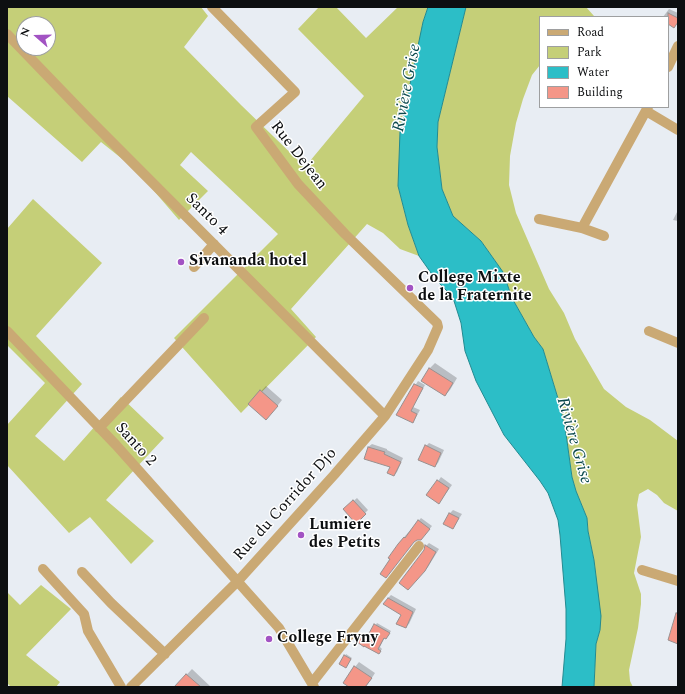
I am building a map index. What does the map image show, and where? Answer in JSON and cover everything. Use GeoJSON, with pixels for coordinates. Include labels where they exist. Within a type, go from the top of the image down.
{"type":"FeatureCollection","features":[{"type":"Feature","properties":{"kind":"street","name":"Rue Dejean"},"geometry":{"type":"LineString","coordinates":[[212,7],[295,92],[256,127],[298,184],[345,234],[437,323]]}},
{"type":"Feature","properties":{"kind":"street","name":"Santo 4"},"geometry":{"type":"LineString","coordinates":[[7,34],[88,118],[385,416]]}},
{"type":"Feature","properties":{"kind":"street"},"geometry":{"type":"LineString","coordinates":[[669,65],[678,46]]}},
{"type":"Feature","properties":{"kind":"street"},"geometry":{"type":"LineString","coordinates":[[582,228],[647,109],[678,130]]}},
{"type":"Feature","properties":{"kind":"street"},"geometry":{"type":"LineString","coordinates":[[539,219],[582,228],[604,236]]}},
{"type":"Feature","properties":{"kind":"street"},"geometry":{"type":"LineString","coordinates":[[194,267],[214,244]]}},
{"type":"Feature","properties":{"kind":"street"},"geometry":{"type":"LineString","coordinates":[[99,428],[204,318]]}},
{"type":"Feature","properties":{"kind":"street","name":"Rue du Corridor Djo"},"geometry":{"type":"LineString","coordinates":[[131,687],[238,581],[385,416],[428,350],[438,327],[437,323]]}},
{"type":"Feature","properties":{"kind":"street","name":"Santo 2"},"geometry":{"type":"LineString","coordinates":[[7,331],[99,428],[279,628],[313,685]]}},
{"type":"Feature","properties":{"kind":"street"},"geometry":{"type":"LineString","coordinates":[[649,331],[678,343]]}},
{"type":"Feature","properties":{"kind":"street"},"geometry":{"type":"LineString","coordinates":[[313,685],[419,546]]}},
{"type":"Feature","properties":{"kind":"street"},"geometry":{"type":"LineString","coordinates":[[43,569],[84,614],[88,631],[121,687]]}},
{"type":"Feature","properties":{"kind":"street"},"geometry":{"type":"LineString","coordinates":[[642,570],[678,581]]}},
{"type":"Feature","properties":{"kind":"street"},"geometry":{"type":"LineString","coordinates":[[82,572],[111,603],[166,654]]}},
{"type":"Feature","properties":{"kind":"green space"},"geometry":{"type":"Polygon","coordinates":[[[7,7],[201,7],[208,16],[184,47],[305,167],[364,96],[298,29],[319,7],[336,7],[366,38],[398,7],[428,7],[423,22],[398,186],[408,225],[419,256],[400,249],[383,233],[367,224],[291,309],[316,337],[241,413],[174,338],[278,234],[191,152],[180,165],[208,191],[179,220],[136,170],[101,142],[82,162],[7,96],[7,7]]]}},
{"type":"Feature","properties":{"kind":"green space"},"geometry":{"type":"Polygon","coordinates":[[[466,7],[586,7],[594,16],[539,16],[539,66],[532,75],[516,123],[510,156],[509,185],[516,213],[549,289],[564,313],[575,339],[604,389],[626,407],[650,420],[678,441],[678,511],[664,503],[657,495],[648,489],[639,494],[637,505],[641,537],[634,573],[641,594],[641,604],[638,628],[629,670],[630,681],[633,687],[594,687],[596,644],[600,630],[594,560],[587,518],[572,477],[560,405],[543,349],[534,337],[512,298],[503,272],[481,241],[453,216],[442,189],[437,147],[438,122],[466,7]]]}},
{"type":"Feature","properties":{"kind":"green space"},"geometry":{"type":"Polygon","coordinates":[[[33,199],[102,263],[36,336],[82,384],[35,436],[64,461],[121,397],[164,438],[106,500],[154,541],[131,564],[90,517],[69,533],[7,465],[7,425],[45,383],[7,345],[7,229],[33,199]]]}},
{"type":"Feature","properties":{"kind":"green space"},"geometry":{"type":"Polygon","coordinates":[[[41,585],[71,609],[26,655],[60,682],[56,687],[11,687],[7,683],[7,592],[20,605],[41,585]]]}},
{"type":"Feature","properties":{"kind":"water"},"geometry":{"type":"Polygon","coordinates":[[[428,7],[466,7],[438,122],[437,147],[442,189],[453,216],[481,241],[503,272],[512,298],[534,337],[543,349],[560,405],[572,477],[587,518],[594,560],[601,616],[600,630],[596,644],[594,687],[562,687],[566,639],[566,609],[558,520],[548,493],[504,435],[476,381],[465,351],[461,323],[454,301],[449,293],[436,280],[419,256],[408,225],[398,186],[400,132],[423,22],[428,7]]]}},
{"type":"Feature","properties":{"kind":"building"},"geometry":{"type":"Polygon","coordinates":[[[668,13],[678,18],[678,22],[674,28],[669,25],[668,13]]]}},
{"type":"Feature","properties":{"kind":"building"},"geometry":{"type":"Polygon","coordinates":[[[429,368],[453,383],[445,396],[421,381],[429,368]]]}},
{"type":"Feature","properties":{"kind":"building"},"geometry":{"type":"Polygon","coordinates":[[[414,384],[423,388],[411,411],[417,414],[413,423],[396,415],[414,384]]]}},
{"type":"Feature","properties":{"kind":"building"},"geometry":{"type":"Polygon","coordinates":[[[260,390],[278,406],[266,420],[248,404],[260,390]]]}},
{"type":"Feature","properties":{"kind":"building"},"geometry":{"type":"Polygon","coordinates":[[[425,445],[441,453],[435,467],[418,460],[425,445]]]}},
{"type":"Feature","properties":{"kind":"building"},"geometry":{"type":"Polygon","coordinates":[[[368,447],[385,452],[384,454],[401,462],[394,476],[387,473],[390,467],[364,459],[368,447]]]}},
{"type":"Feature","properties":{"kind":"building"},"geometry":{"type":"Polygon","coordinates":[[[437,480],[449,488],[439,504],[426,495],[437,480]]]}},
{"type":"Feature","properties":{"kind":"building"},"geometry":{"type":"Polygon","coordinates":[[[353,500],[366,514],[356,524],[343,509],[353,500]]]}},
{"type":"Feature","properties":{"kind":"building"},"geometry":{"type":"Polygon","coordinates":[[[449,513],[459,518],[453,529],[443,524],[449,513]]]}},
{"type":"Feature","properties":{"kind":"building"},"geometry":{"type":"Polygon","coordinates":[[[418,520],[430,529],[421,540],[414,542],[386,578],[380,574],[390,559],[388,558],[418,520]]]}},
{"type":"Feature","properties":{"kind":"building"},"geometry":{"type":"Polygon","coordinates":[[[425,545],[436,552],[425,571],[408,590],[399,583],[424,550],[425,545]]]}},
{"type":"Feature","properties":{"kind":"building"},"geometry":{"type":"Polygon","coordinates":[[[388,598],[413,612],[406,628],[396,624],[401,615],[383,604],[388,598]]]}},
{"type":"Feature","properties":{"kind":"building"},"geometry":{"type":"Polygon","coordinates":[[[676,613],[678,613],[678,644],[668,640],[676,613]]]}},
{"type":"Feature","properties":{"kind":"building"},"geometry":{"type":"Polygon","coordinates":[[[374,624],[390,633],[386,639],[384,638],[378,649],[381,651],[379,654],[357,642],[362,635],[366,639],[374,624]]]}},
{"type":"Feature","properties":{"kind":"building"},"geometry":{"type":"Polygon","coordinates":[[[344,655],[351,659],[346,668],[339,664],[344,655]]]}},
{"type":"Feature","properties":{"kind":"building"},"geometry":{"type":"Polygon","coordinates":[[[354,666],[372,678],[365,687],[349,687],[343,683],[354,666]]]}},
{"type":"Feature","properties":{"kind":"building"},"geometry":{"type":"Polygon","coordinates":[[[186,674],[201,687],[174,687],[186,674]]]}},
{"type":"Feature","properties":{"kind":"place","name":"Sivananda hotel"},"geometry":{"type":"Point","coordinates":[181,262]}},
{"type":"Feature","properties":{"kind":"place","name":"College Mixte de la Fraternite"},"geometry":{"type":"Point","coordinates":[410,288]}},
{"type":"Feature","properties":{"kind":"place","name":"Lumiere des Petits"},"geometry":{"type":"Point","coordinates":[301,535]}},
{"type":"Feature","properties":{"kind":"place","name":"College Fryny"},"geometry":{"type":"Point","coordinates":[269,639]}},
{"type":"Feature","properties":{"kind":"water label","name":"Rivière Grise"},"geometry":{"type":"Point","coordinates":[408,88]}},
{"type":"Feature","properties":{"kind":"water label","name":"Rivière Grise"},"geometry":{"type":"Point","coordinates":[573,441]}}]}
